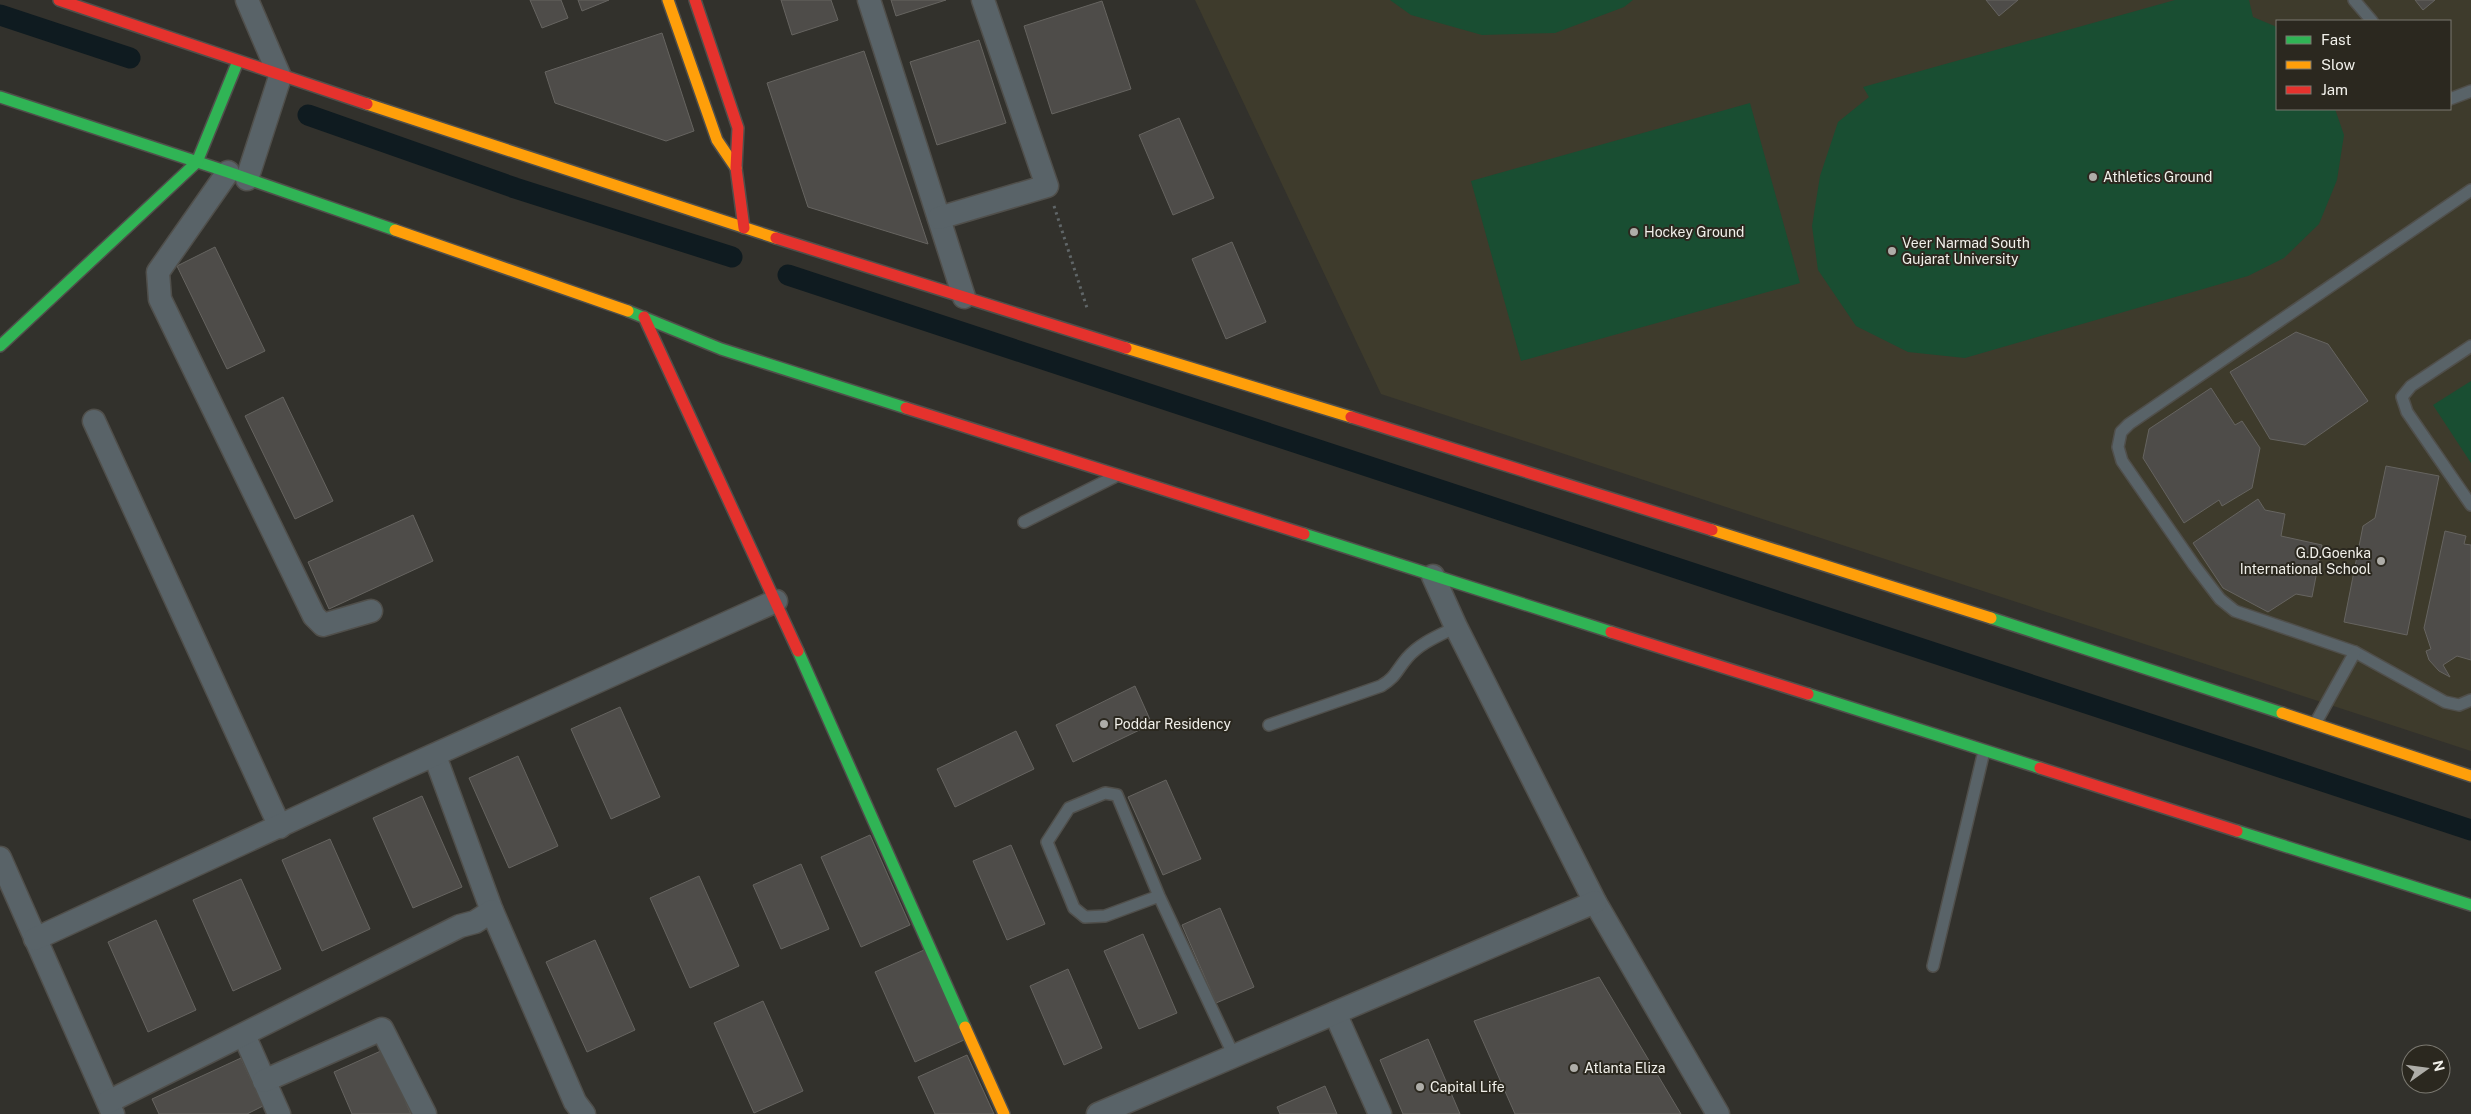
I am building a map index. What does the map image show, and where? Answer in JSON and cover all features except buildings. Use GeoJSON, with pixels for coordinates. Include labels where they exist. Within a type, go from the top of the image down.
{"type":"FeatureCollection","features":[{"type":"Feature","properties":{"kind":"street"},"geometry":{"type":"LineString","coordinates":[[59,0],[280,77],[744,228],[2191,682],[2471,776]]}},
{"type":"Feature","properties":{"kind":"street"},"geometry":{"type":"LineString","coordinates":[[247,0],[280,77],[238,176],[158,272],[160,299],[314,616],[323,625],[371,611]]}},
{"type":"Feature","properties":{"kind":"street"},"geometry":{"type":"LineString","coordinates":[[668,0],[717,140],[736,168]]}},
{"type":"Feature","properties":{"kind":"street"},"geometry":{"type":"LineString","coordinates":[[695,0],[738,128],[736,168],[744,228]]}},
{"type":"Feature","properties":{"kind":"street"},"geometry":{"type":"LineString","coordinates":[[869,0],[964,297]]}},
{"type":"Feature","properties":{"kind":"street"},"geometry":{"type":"LineString","coordinates":[[939,218],[1047,186],[983,0]]}},
{"type":"Feature","properties":{"kind":"street"},"geometry":{"type":"LineString","coordinates":[[0,346],[197,162],[238,61]]}},
{"type":"Feature","properties":{"kind":"street"},"geometry":{"type":"LineString","coordinates":[[0,97],[238,176],[644,317],[722,349],[2471,906]]}},
{"type":"Feature","properties":{"kind":"street"},"geometry":{"type":"LineString","coordinates":[[644,317],[776,601],[1004,1114]]}},
{"type":"Feature","properties":{"kind":"street"},"geometry":{"type":"LineString","coordinates":[[94,421],[280,827]]}},
{"type":"Feature","properties":{"kind":"street"},"geometry":{"type":"LineString","coordinates":[[1433,576],[1456,627],[1595,902],[1718,1114]]}},
{"type":"Feature","properties":{"kind":"street"},"geometry":{"type":"LineString","coordinates":[[35,939],[776,601]]}},
{"type":"Feature","properties":{"kind":"street"},"geometry":{"type":"LineString","coordinates":[[435,756],[492,911],[578,1110]]}},
{"type":"Feature","properties":{"kind":"street"},"geometry":{"type":"LineString","coordinates":[[0,858],[110,1108],[244,1034],[460,926],[475,922],[492,911]]}},
{"type":"Feature","properties":{"kind":"street"},"geometry":{"type":"LineString","coordinates":[[1098,1114],[1595,902]]}},
{"type":"Feature","properties":{"kind":"street"},"geometry":{"type":"LineString","coordinates":[[1335,1013],[1380,1114]]}},
{"type":"Feature","properties":{"kind":"street"},"geometry":{"type":"LineString","coordinates":[[264,1081],[382,1029],[425,1114]]}},
{"type":"Feature","properties":{"kind":"street"},"geometry":{"type":"LineString","coordinates":[[244,1034],[279,1114]]}},
{"type":"Feature","properties":{"kind":"lane"},"geometry":{"type":"LineString","coordinates":[[93,0],[99,14]]}},
{"type":"Feature","properties":{"kind":"lane"},"geometry":{"type":"LineString","coordinates":[[2354,0],[2371,20]]}},
{"type":"Feature","properties":{"kind":"lane"},"geometry":{"type":"LineString","coordinates":[[2451,99],[2471,91]]}},
{"type":"Feature","properties":{"kind":"lane"},"geometry":{"type":"LineString","coordinates":[[2471,190],[2129,424],[2121,432],[2118,447],[2122,461],[2220,599],[2235,611],[2355,652],[2446,702],[2458,705],[2471,700]]}},
{"type":"Feature","properties":{"kind":"lane"},"geometry":{"type":"LineString","coordinates":[[2471,346],[2411,386],[2402,398],[2407,412],[2471,505]]}},
{"type":"Feature","properties":{"kind":"lane"},"geometry":{"type":"LineString","coordinates":[[1024,522],[1117,475]]}},
{"type":"Feature","properties":{"kind":"lane"},"geometry":{"type":"LineString","coordinates":[[1269,725],[1380,686],[1394,678],[1407,658],[1423,643],[1456,627]]}},
{"type":"Feature","properties":{"kind":"lane"},"geometry":{"type":"LineString","coordinates":[[2315,724],[2355,652]]}},
{"type":"Feature","properties":{"kind":"lane"},"geometry":{"type":"LineString","coordinates":[[1933,966],[1984,751]]}},
{"type":"Feature","properties":{"kind":"lane"},"geometry":{"type":"LineString","coordinates":[[1159,896],[1105,916],[1085,917],[1074,908],[1047,842],[1069,808],[1105,793],[1117,796],[1159,896],[1234,1056]]}},
{"type":"Feature","properties":{"kind":"path"},"geometry":{"type":"LineString","coordinates":[[1047,186],[1097,339]]}},
{"type":"Feature","properties":{"kind":"shaded area","name":"Veer Narmad South Gujarat University"},"geometry":{"type":"Polygon","coordinates":[[[1195,0],[2471,0],[2471,751],[1381,394],[1195,0]]]}},
{"type":"Feature","properties":{"kind":"green space"},"geometry":{"type":"Polygon","coordinates":[[[1390,0],[1633,0],[1624,7],[1555,33],[1482,35],[1411,15],[1390,0]]]}},
{"type":"Feature","properties":{"kind":"green space"},"geometry":{"type":"Polygon","coordinates":[[[2175,0],[2249,0],[2253,17],[2276,27],[2276,110],[2335,110],[2344,135],[2337,180],[2319,224],[2284,258],[2248,276],[1965,358],[1908,352],[1856,326],[1818,270],[1812,226],[1820,176],[1838,122],[1869,97],[1863,87],[2175,0]]]}},
{"type":"Feature","properties":{"kind":"green space"},"geometry":{"type":"Polygon","coordinates":[[[1750,103],[1800,283],[1521,361],[1471,181],[1750,103]]]}},
{"type":"Feature","properties":{"kind":"green space"},"geometry":{"type":"Polygon","coordinates":[[[2471,381],[2471,463],[2433,405],[2471,381]]]}},
{"type":"Feature","properties":{"kind":"waterway"},"geometry":{"type":"LineString","coordinates":[[0,15],[130,58]]}},
{"type":"Feature","properties":{"kind":"waterway"},"geometry":{"type":"LineString","coordinates":[[308,115],[515,188],[732,257]]}},
{"type":"Feature","properties":{"kind":"waterway"},"geometry":{"type":"LineString","coordinates":[[788,275],[2471,830]]}},
{"type":"Feature","properties":{"kind":"traffic: fast"},"geometry":{"type":"LineString","coordinates":[[0,346],[197,162],[238,61]]}},
{"type":"Feature","properties":{"kind":"traffic: fast"},"geometry":{"type":"LineString","coordinates":[[0,97],[228,172],[395,230]]}},
{"type":"Feature","properties":{"kind":"traffic: fast"},"geometry":{"type":"LineString","coordinates":[[628,311],[721,349],[906,408]]}},
{"type":"Feature","properties":{"kind":"traffic: fast"},"geometry":{"type":"LineString","coordinates":[[1304,534],[1611,632]]}},
{"type":"Feature","properties":{"kind":"traffic: fast"},"geometry":{"type":"LineString","coordinates":[[1991,618],[2282,713]]}},
{"type":"Feature","properties":{"kind":"traffic: fast"},"geometry":{"type":"LineString","coordinates":[[798,651],[965,1027]]}},
{"type":"Feature","properties":{"kind":"traffic: fast"},"geometry":{"type":"LineString","coordinates":[[1808,694],[2040,768]]}},
{"type":"Feature","properties":{"kind":"traffic: fast"},"geometry":{"type":"LineString","coordinates":[[2237,831],[2471,905]]}},
{"type":"Feature","properties":{"kind":"traffic: slow"},"geometry":{"type":"LineString","coordinates":[[668,0],[717,140],[736,168]]}},
{"type":"Feature","properties":{"kind":"traffic: slow"},"geometry":{"type":"LineString","coordinates":[[367,104],[776,238]]}},
{"type":"Feature","properties":{"kind":"traffic: slow"},"geometry":{"type":"LineString","coordinates":[[395,230],[628,311]]}},
{"type":"Feature","properties":{"kind":"traffic: slow"},"geometry":{"type":"LineString","coordinates":[[1126,348],[1351,417]]}},
{"type":"Feature","properties":{"kind":"traffic: slow"},"geometry":{"type":"LineString","coordinates":[[1712,530],[1991,618]]}},
{"type":"Feature","properties":{"kind":"traffic: slow"},"geometry":{"type":"LineString","coordinates":[[2282,713],[2471,776]]}},
{"type":"Feature","properties":{"kind":"traffic: slow"},"geometry":{"type":"LineString","coordinates":[[965,1027],[1004,1114]]}},
{"type":"Feature","properties":{"kind":"traffic: jam"},"geometry":{"type":"LineString","coordinates":[[59,0],[367,104]]}},
{"type":"Feature","properties":{"kind":"traffic: jam"},"geometry":{"type":"LineString","coordinates":[[695,0],[738,128],[736,168],[744,228]]}},
{"type":"Feature","properties":{"kind":"traffic: jam"},"geometry":{"type":"LineString","coordinates":[[776,238],[1126,348]]}},
{"type":"Feature","properties":{"kind":"traffic: jam"},"geometry":{"type":"LineString","coordinates":[[644,317],[798,651]]}},
{"type":"Feature","properties":{"kind":"traffic: jam"},"geometry":{"type":"LineString","coordinates":[[906,408],[1304,534]]}},
{"type":"Feature","properties":{"kind":"traffic: jam"},"geometry":{"type":"LineString","coordinates":[[1351,417],[1712,530]]}},
{"type":"Feature","properties":{"kind":"traffic: jam"},"geometry":{"type":"LineString","coordinates":[[1611,632],[1808,694]]}},
{"type":"Feature","properties":{"kind":"traffic: jam"},"geometry":{"type":"LineString","coordinates":[[2040,768],[2237,831]]}},
{"type":"Feature","properties":{"kind":"place","name":"Athletics Ground"},"geometry":{"type":"Point","coordinates":[2093,177]}},
{"type":"Feature","properties":{"kind":"place","name":"Hockey Ground"},"geometry":{"type":"Point","coordinates":[1634,232]}},
{"type":"Feature","properties":{"kind":"place","name":"Veer Narmad South Gujarat University"},"geometry":{"type":"Point","coordinates":[1892,251]}},
{"type":"Feature","properties":{"kind":"place","name":"G.D.Goenka International School"},"geometry":{"type":"Point","coordinates":[2381,561]}},
{"type":"Feature","properties":{"kind":"place","name":"Poddar Residency"},"geometry":{"type":"Point","coordinates":[1104,724]}},
{"type":"Feature","properties":{"kind":"place","name":"Atlanta Eliza"},"geometry":{"type":"Point","coordinates":[1574,1068]}},
{"type":"Feature","properties":{"kind":"place","name":"Capital Life"},"geometry":{"type":"Point","coordinates":[1420,1087]}}]}
